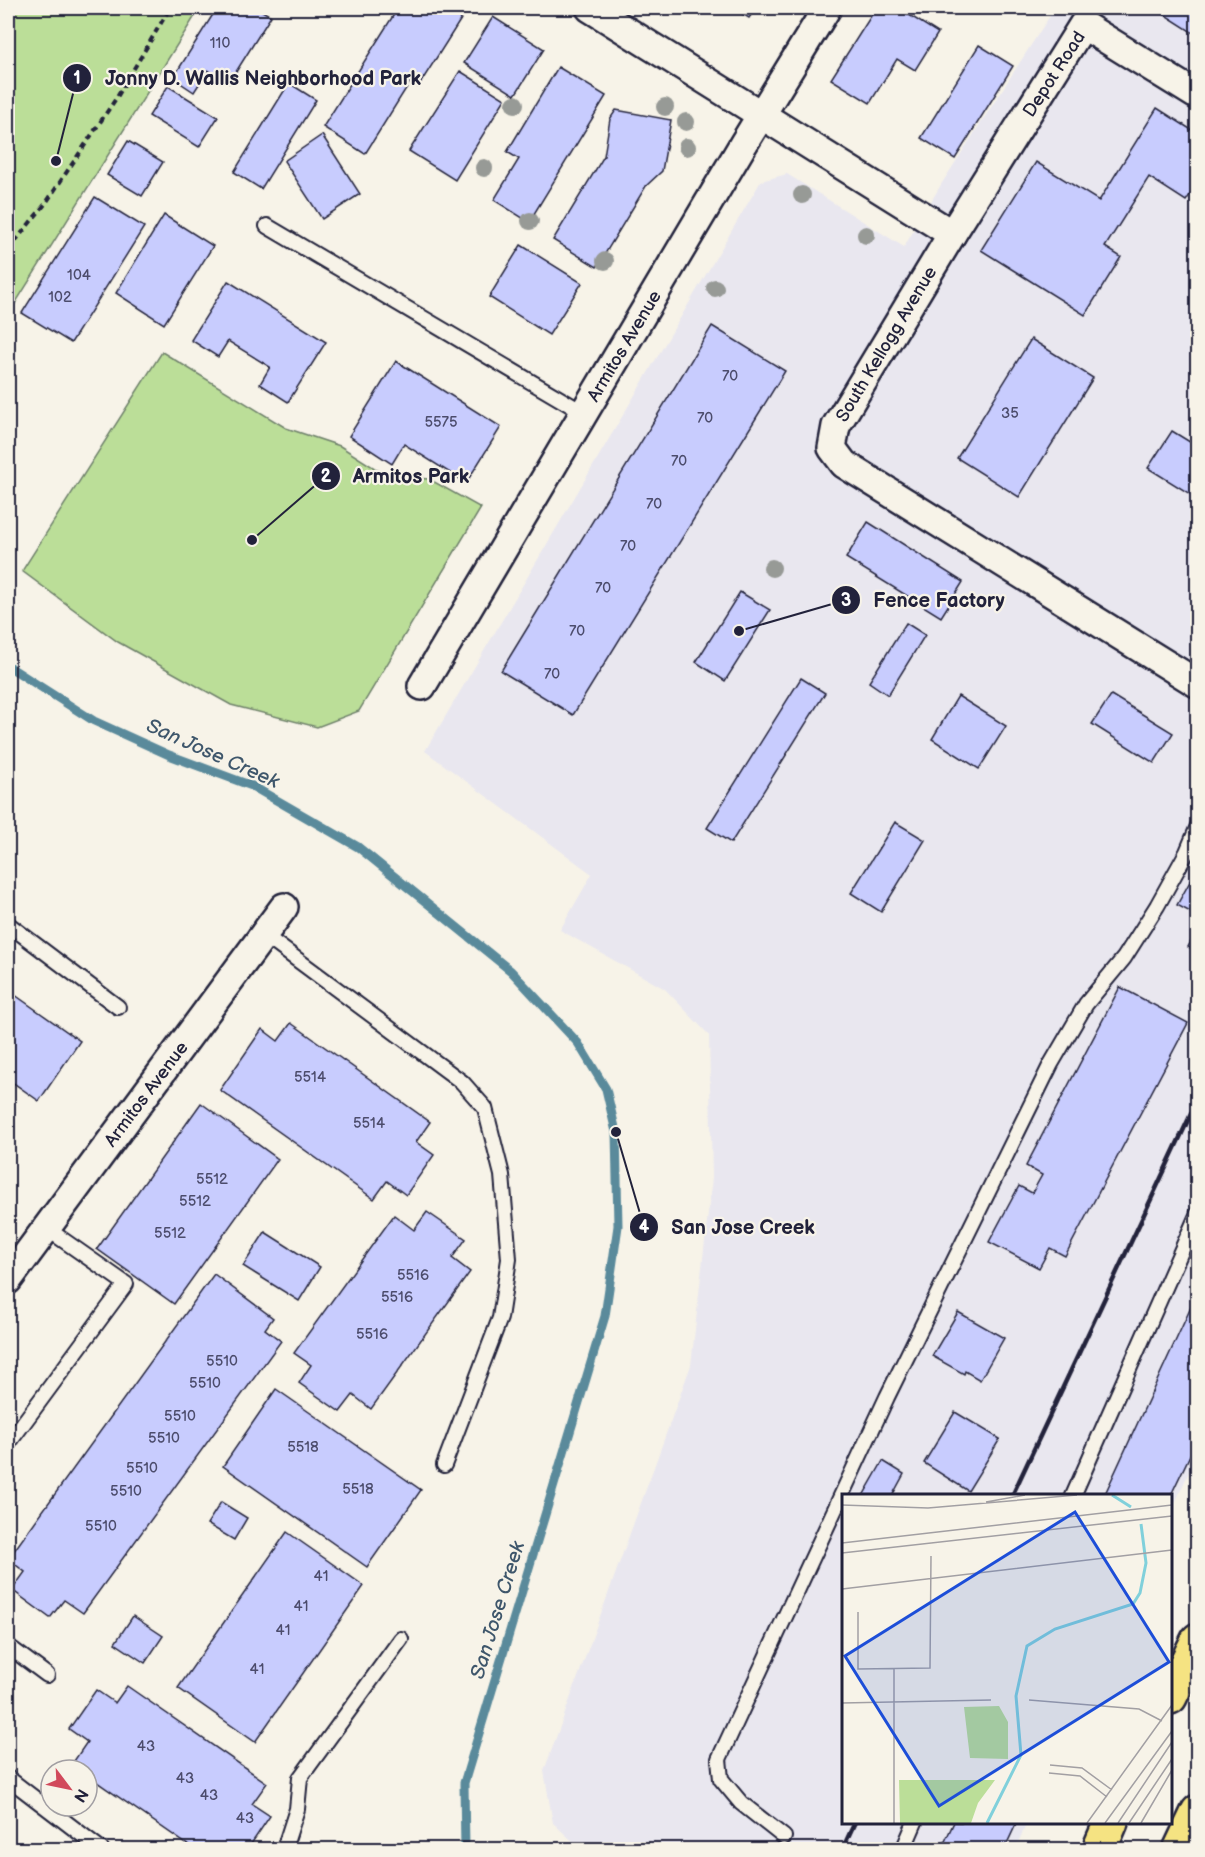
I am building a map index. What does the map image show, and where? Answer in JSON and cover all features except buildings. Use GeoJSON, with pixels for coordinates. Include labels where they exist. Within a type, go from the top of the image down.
{"type":"FeatureCollection","features":[{"type":"Feature","properties":{"kind":"highway"},"geometry":{"type":"LineString","coordinates":[[1172,1693],[1197,1640]]}},
{"type":"Feature","properties":{"kind":"highway"},"geometry":{"type":"LineString","coordinates":[[1179,1850],[1197,1812]]}},
{"type":"Feature","properties":{"kind":"highway"},"geometry":{"type":"LineString","coordinates":[[1099,1850],[1111,1824]]}},
{"type":"Feature","properties":{"kind":"street"},"geometry":{"type":"LineString","coordinates":[[590,8],[952,234]]}},
{"type":"Feature","properties":{"kind":"street","name":"Armitos Avenue"},"geometry":{"type":"LineString","coordinates":[[422,686],[827,8]]}},
{"type":"Feature","properties":{"kind":"street","name":"Depot Road"},"geometry":{"type":"LineString","coordinates":[[952,234],[1089,16],[1197,96]]}},
{"type":"Feature","properties":{"kind":"street","name":"South Kellogg Avenue"},"geometry":{"type":"LineString","coordinates":[[952,234],[836,426],[832,448],[844,464],[1197,684]]}},
{"type":"Feature","properties":{"kind":"street","name":"Armitos Avenue"},"geometry":{"type":"LineString","coordinates":[[8,1280],[284,907]]}},
{"type":"Feature","properties":{"kind":"lane"},"geometry":{"type":"LineString","coordinates":[[267,226],[584,413]]}},
{"type":"Feature","properties":{"kind":"lane"},"geometry":{"type":"LineString","coordinates":[[842,1494],[1051,1064],[1086,1004],[1124,958],[1157,906],[1187,852],[1197,826]]}},
{"type":"Feature","properties":{"kind":"lane"},"geometry":{"type":"LineString","coordinates":[[8,924],[118,1007]]}},
{"type":"Feature","properties":{"kind":"lane"},"geometry":{"type":"LineString","coordinates":[[264,935],[462,1082],[485,1108],[502,1175],[508,1259],[500,1318],[444,1465]]}},
{"type":"Feature","properties":{"kind":"lane"},"geometry":{"type":"LineString","coordinates":[[1074,1494],[1197,1213]]}},
{"type":"Feature","properties":{"kind":"lane"},"geometry":{"type":"LineString","coordinates":[[8,1444],[126,1284],[46,1228]]}},
{"type":"Feature","properties":{"kind":"lane"},"geometry":{"type":"LineString","coordinates":[[784,1838],[741,1803],[721,1779],[719,1759],[842,1495]]}},
{"type":"Feature","properties":{"kind":"lane"},"geometry":{"type":"LineString","coordinates":[[283,1850],[297,1809],[300,1778],[401,1639]]}},
{"type":"Feature","properties":{"kind":"lane"},"geometry":{"type":"LineString","coordinates":[[8,1646],[47,1675]]}},
{"type":"Feature","properties":{"kind":"lane"},"geometry":{"type":"LineString","coordinates":[[8,1778],[102,1850]]}},
{"type":"Feature","properties":{"kind":"lane"},"geometry":{"type":"LineString","coordinates":[[903,1850],[914,1824]]}},
{"type":"Feature","properties":{"kind":"path"},"geometry":{"type":"LineString","coordinates":[[8,250],[53,193],[117,97],[170,8]]}},
{"type":"Feature","properties":{"kind":"shaded area"},"geometry":{"type":"Polygon","coordinates":[[[1055,8],[1197,8],[1197,1454],[1172,1510],[1172,1494],[842,1494],[842,1824],[1027,1824],[1015,1849],[581,1849],[553,1823],[544,1771],[691,1365],[712,1178],[709,1035],[665,989],[560,930],[592,874],[425,751],[761,181],[787,174],[904,247],[942,183],[1055,8]]]}},
{"type":"Feature","properties":{"kind":"green space"},"geometry":{"type":"Polygon","coordinates":[[[8,8],[200,8],[8,315],[8,8]]]}},
{"type":"Feature","properties":{"kind":"green space"},"geometry":{"type":"Polygon","coordinates":[[[162,352],[286,428],[340,446],[387,476],[429,479],[481,508],[359,711],[317,727],[231,705],[118,642],[22,571],[162,352]]]}},
{"type":"Feature","properties":{"kind":"waterway","name":"San Jose Creek"},"geometry":{"type":"LineString","coordinates":[[8,666],[94,721],[169,755],[252,786],[358,847],[511,971],[578,1043],[606,1089],[616,1132],[618,1226],[605,1316],[464,1783],[465,1850]]}},
{"type":"Feature","properties":{"kind":"railway"},"geometry":{"type":"LineString","coordinates":[[1013,1494],[1198,1099]]}},
{"type":"Feature","properties":{"kind":"railway"},"geometry":{"type":"LineString","coordinates":[[842,1850],[854,1824]]}},
{"type":"Feature","properties":{"kind":"place","name":"Jonny D. Wallis Neighborhood Park"},"geometry":{"type":"Point","coordinates":[56,161]}},
{"type":"Feature","properties":{"kind":"place","name":"Armitos Park"},"geometry":{"type":"Point","coordinates":[252,540]}},
{"type":"Feature","properties":{"kind":"place","name":"Fence Factory"},"geometry":{"type":"Point","coordinates":[739,631]}},
{"type":"Feature","properties":{"kind":"place","name":"San Jose Creek"},"geometry":{"type":"Point","coordinates":[616,1132]}}]}
